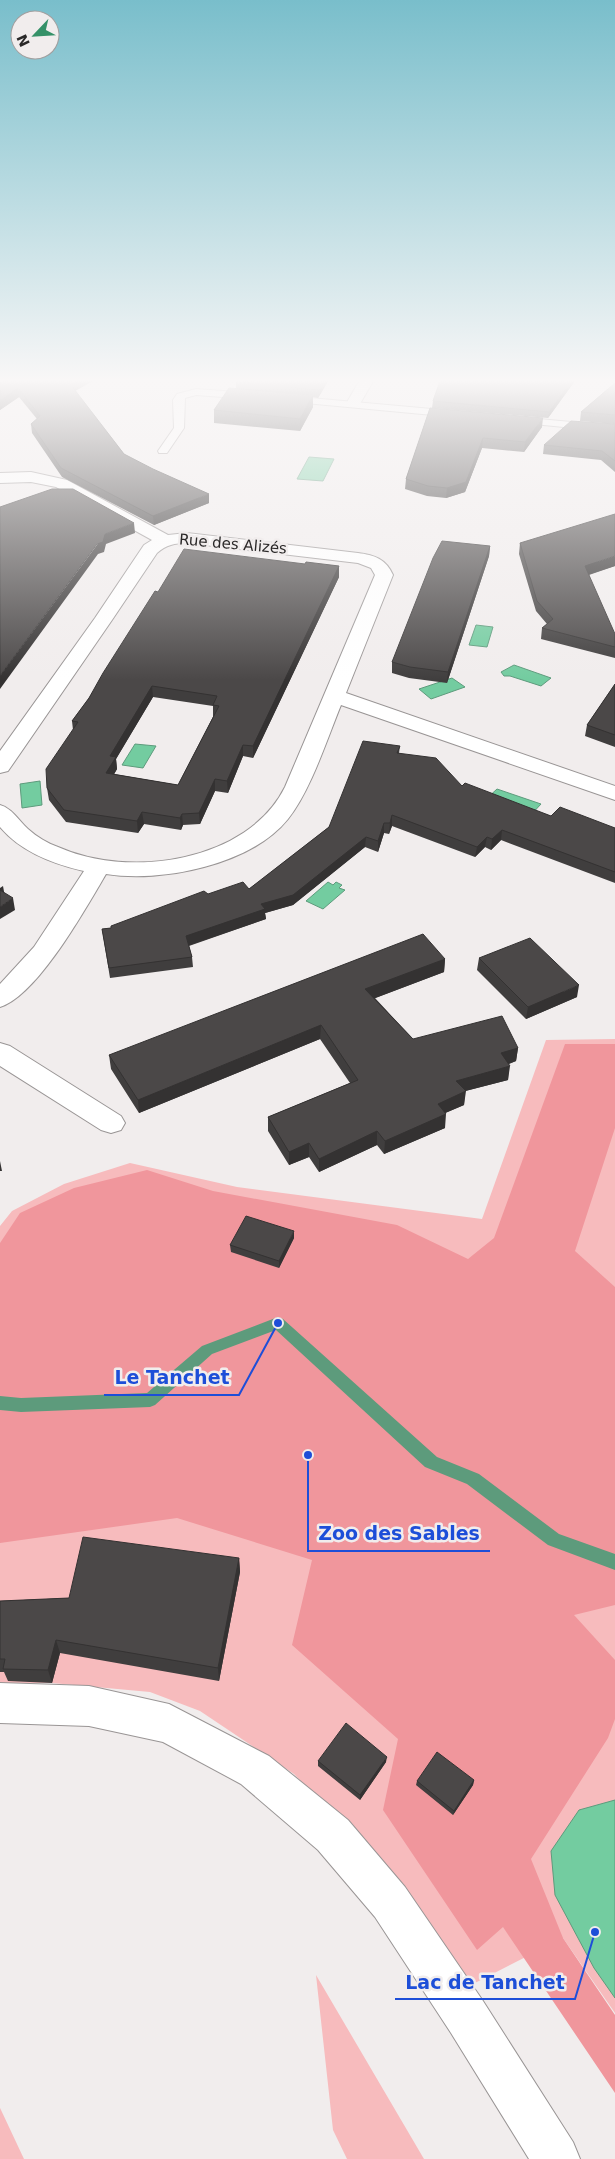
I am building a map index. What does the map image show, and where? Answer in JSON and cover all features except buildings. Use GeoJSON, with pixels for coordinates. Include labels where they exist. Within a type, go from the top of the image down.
{"type":"FeatureCollection","features":[{"type":"Feature","properties":{"kind":"street"},"geometry":{"type":"LineString","coordinates":[[40,479],[61,483],[165,540]]}},
{"type":"Feature","properties":{"kind":"street","name":"Rue des Alizés"},"geometry":{"type":"LineString","coordinates":[[0,766],[103,620],[150,549],[165,540],[187,538],[358,558],[375,562],[382,568],[384,575],[335,696],[289,801],[275,820],[254,837],[227,851],[191,862],[156,868],[125,869],[99,866],[64,858],[41,848],[22,838],[9,826],[0,812]]}},
{"type":"Feature","properties":{"kind":"street"},"geometry":{"type":"LineString","coordinates":[[335,696],[615,793]]}},
{"type":"Feature","properties":{"kind":"street"},"geometry":{"type":"LineString","coordinates":[[0,998],[16,984],[41,956],[99,866]]}},
{"type":"Feature","properties":{"kind":"street"},"geometry":{"type":"LineString","coordinates":[[0,1053],[111,1123]]}},
{"type":"Feature","properties":{"kind":"street"},"geometry":{"type":"LineString","coordinates":[[0,1703],[89,1706],[169,1724],[256,1770],[333,1834],[390,1902],[467,2017],[556,2159]]}},
{"type":"Feature","properties":{"kind":"shaded area"},"geometry":{"type":"Polygon","coordinates":[[[297,479],[324,479],[323,481],[297,479]]]}},
{"type":"Feature","properties":{"kind":"shaded area"},"geometry":{"type":"Polygon","coordinates":[[[476,625],[493,627],[487,647],[469,645],[476,625]]]}},
{"type":"Feature","properties":{"kind":"shaded area"},"geometry":{"type":"Polygon","coordinates":[[[514,665],[551,678],[541,686],[510,676],[504,676],[501,672],[514,665]]]}},
{"type":"Feature","properties":{"kind":"shaded area"},"geometry":{"type":"Polygon","coordinates":[[[452,678],[465,687],[431,699],[419,689],[452,678]]]}},
{"type":"Feature","properties":{"kind":"shaded area"},"geometry":{"type":"Polygon","coordinates":[[[135,744],[156,746],[143,768],[122,765],[135,744]]]}},
{"type":"Feature","properties":{"kind":"shaded area"},"geometry":{"type":"Polygon","coordinates":[[[40,781],[42,805],[22,808],[20,784],[40,781]]]}},
{"type":"Feature","properties":{"kind":"shaded area"},"geometry":{"type":"Polygon","coordinates":[[[497,789],[541,804],[529,817],[485,800],[497,789]]]}},
{"type":"Feature","properties":{"kind":"shaded area"},"geometry":{"type":"Polygon","coordinates":[[[328,882],[333,885],[336,882],[342,885],[339,888],[345,890],[323,909],[306,901],[328,882]]]}},
{"type":"Feature","properties":{"kind":"shaded area"},"geometry":{"type":"Polygon","coordinates":[[[615,1039],[615,2013],[563,1938],[471,1985],[392,1876],[294,1774],[200,1711],[150,1692],[52,1683],[0,1683],[0,1226],[12,1211],[64,1184],[130,1163],[237,1187],[482,1219],[546,1040],[615,1039]]]}},
{"type":"Feature","properties":{"kind":"shaded area"},"geometry":{"type":"Polygon","coordinates":[[[565,1044],[615,1044],[615,1128],[575,1251],[615,1287],[615,1605],[574,1615],[615,1660],[615,1719],[608,1738],[531,1859],[563,1938],[615,2015],[615,2093],[503,1927],[477,1950],[383,1810],[398,1739],[292,1645],[312,1560],[177,1518],[0,1543],[0,1243],[20,1213],[74,1188],[147,1170],[213,1191],[397,1225],[468,1259],[494,1238],[565,1044]]]}},
{"type":"Feature","properties":{"kind":"shaded area"},"geometry":{"type":"Polygon","coordinates":[[[615,1800],[615,1998],[594,1968],[555,1895],[551,1851],[579,1810],[615,1800]]]}},
{"type":"Feature","properties":{"kind":"shaded area"},"geometry":{"type":"Polygon","coordinates":[[[316,1975],[424,2159],[347,2159],[333,2130],[316,1975]]]}},
{"type":"Feature","properties":{"kind":"shaded area"},"geometry":{"type":"Polygon","coordinates":[[[0,2108],[1,2110],[24,2159],[0,2159],[0,2108]]]}},
{"type":"Feature","properties":{"kind":"waterway"},"geometry":{"type":"LineString","coordinates":[[0,1403],[21,1405],[150,1400],[207,1350],[278,1323],[431,1462],[473,1479],[554,1540],[615,1562]]}},
{"type":"Feature","properties":{"kind":"place","name":"Le Tanchet"},"geometry":{"type":"Point","coordinates":[278,1323]}},
{"type":"Feature","properties":{"kind":"place","name":"Zoo des Sables"},"geometry":{"type":"Point","coordinates":[308,1455]}},
{"type":"Feature","properties":{"kind":"place","name":"Lac de Tanchet"},"geometry":{"type":"Point","coordinates":[595,1932]}}]}
